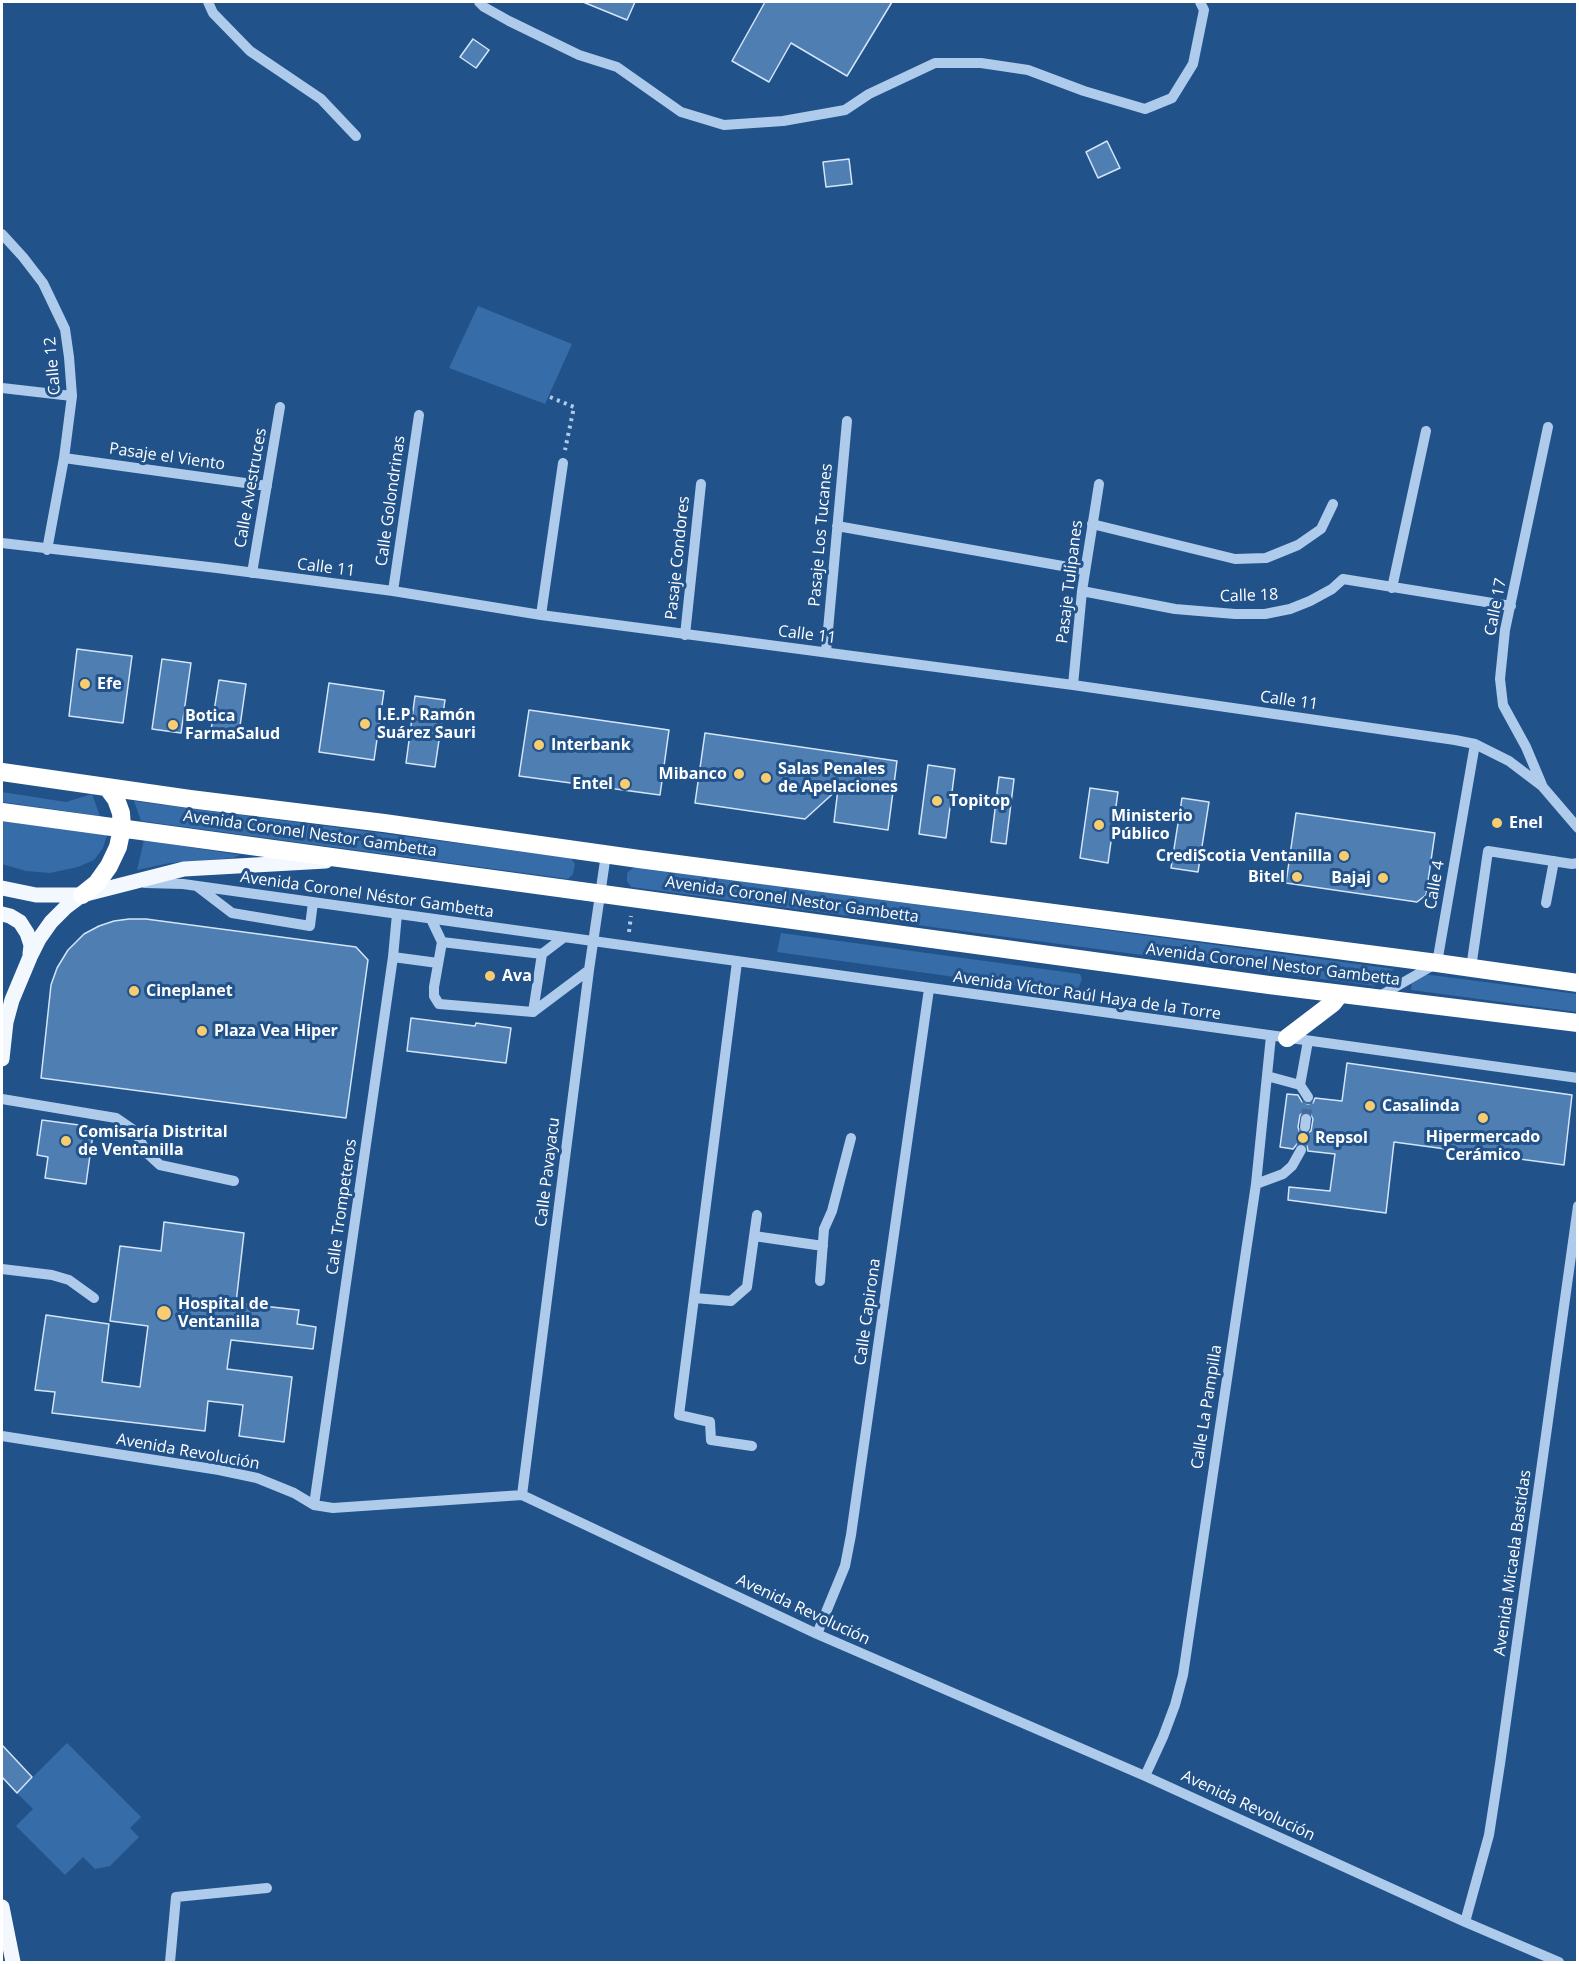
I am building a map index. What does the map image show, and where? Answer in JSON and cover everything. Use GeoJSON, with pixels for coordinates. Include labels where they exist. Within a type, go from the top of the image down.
{"type":"FeatureCollection","features":[{"type":"Feature","properties":{"kind":"highway","name":"Avenida Coronel Nestor Gambetta"},"geometry":{"type":"LineString","coordinates":[[2,772],[1578,982]]}},
{"type":"Feature","properties":{"kind":"highway"},"geometry":{"type":"LineString","coordinates":[[2,780],[75,782]]}},
{"type":"Feature","properties":{"kind":"highway"},"geometry":{"type":"LineString","coordinates":[[82,895],[97,883],[109,866],[122,828],[121,813],[116,799],[107,787]]}},
{"type":"Feature","properties":{"kind":"highway","name":"Avenida Coronel Nestor Gambetta"},"geometry":{"type":"LineString","coordinates":[[2,812],[1269,985],[1578,1023]]}},
{"type":"Feature","properties":{"kind":"highway"},"geometry":{"type":"LineString","coordinates":[[1279,1037],[1333,1003],[1340,994]]}},
{"type":"Feature","properties":{"kind":"main road"},"geometry":{"type":"LineString","coordinates":[[2,888],[36,895],[82,895],[184,869],[350,859]]}},
{"type":"Feature","properties":{"kind":"main road"},"geometry":{"type":"LineString","coordinates":[[2,1059],[6,1022],[12,1000],[30,957],[51,922],[82,895]]}},
{"type":"Feature","properties":{"kind":"main road"},"geometry":{"type":"LineString","coordinates":[[2,914],[20,922],[31,945],[30,957]]}},
{"type":"Feature","properties":{"kind":"main road"},"geometry":{"type":"LineString","coordinates":[[2,1907],[13,1962]]}},
{"type":"Feature","properties":{"kind":"street"},"geometry":{"type":"LineString","coordinates":[[208,2],[213,13],[250,51],[321,99],[356,136]]}},
{"type":"Feature","properties":{"kind":"street"},"geometry":{"type":"LineString","coordinates":[[479,2],[509,21],[579,55],[617,67],[681,112],[724,124],[783,121],[845,110],[869,94],[935,63],[981,63],[1028,70],[1084,91],[1145,109],[1172,98],[1193,64],[1204,10],[1200,2]]}},
{"type":"Feature","properties":{"kind":"street","name":"Calle 12"},"geometry":{"type":"LineString","coordinates":[[2,234],[43,283],[64,329],[72,396],[64,458],[47,550]]}},
{"type":"Feature","properties":{"kind":"street"},"geometry":{"type":"LineString","coordinates":[[2,388],[72,396]]}},
{"type":"Feature","properties":{"kind":"street","name":"Calle Avestruces"},"geometry":{"type":"LineString","coordinates":[[252,573],[280,407]]}},
{"type":"Feature","properties":{"kind":"street","name":"Calle Golondrinas"},"geometry":{"type":"LineString","coordinates":[[393,591],[419,415]]}},
{"type":"Feature","properties":{"kind":"street","name":"Pasaje Los Tucanes"},"geometry":{"type":"LineString","coordinates":[[826,652],[847,421]]}},
{"type":"Feature","properties":{"kind":"street","name":"Calle 17"},"geometry":{"type":"LineString","coordinates":[[1542,786],[1526,747],[1503,705],[1500,679],[1505,630],[1548,427]]}},
{"type":"Feature","properties":{"kind":"street"},"geometry":{"type":"LineString","coordinates":[[1392,588],[1426,431]]}},
{"type":"Feature","properties":{"kind":"street","name":"Pasaje el Viento"},"geometry":{"type":"LineString","coordinates":[[64,458],[267,486]]}},
{"type":"Feature","properties":{"kind":"street"},"geometry":{"type":"LineString","coordinates":[[541,615],[563,463]]}},
{"type":"Feature","properties":{"kind":"street","name":"Pasaje Condores"},"geometry":{"type":"LineString","coordinates":[[685,635],[701,484]]}},
{"type":"Feature","properties":{"kind":"street","name":"Pasaje Tulipanes"},"geometry":{"type":"LineString","coordinates":[[1073,685],[1082,591],[1099,484]]}},
{"type":"Feature","properties":{"kind":"street"},"geometry":{"type":"LineString","coordinates":[[1092,524],[1235,559],[1266,558],[1298,545],[1321,529],[1333,504]]}},
{"type":"Feature","properties":{"kind":"street"},"geometry":{"type":"LineString","coordinates":[[837,526],[1085,570]]}},
{"type":"Feature","properties":{"kind":"street","name":"Calle 11"},"geometry":{"type":"LineString","coordinates":[[2,543],[393,591],[541,615],[1073,685],[1455,740],[1475,744],[1509,761],[1542,786],[1578,828]]}},
{"type":"Feature","properties":{"kind":"street","name":"Calle 18"},"geometry":{"type":"LineString","coordinates":[[1082,591],[1175,609],[1235,615],[1265,614],[1290,609],[1311,601],[1332,589],[1342,579],[1511,606]]}},
{"type":"Feature","properties":{"kind":"street","name":"Calle 4"},"geometry":{"type":"LineString","coordinates":[[1437,963],[1475,744]]}},
{"type":"Feature","properties":{"kind":"street"},"geometry":{"type":"LineString","coordinates":[[1471,968],[1488,851],[1578,863]]}},
{"type":"Feature","properties":{"kind":"street","name":"Calle Pavayacu"},"geometry":{"type":"LineString","coordinates":[[522,1495],[606,854]]}},
{"type":"Feature","properties":{"kind":"street"},"geometry":{"type":"LineString","coordinates":[[1546,903],[1554,861]]}},
{"type":"Feature","properties":{"kind":"street","name":"Avenida Coronel Néstor Gambetta"},"geometry":{"type":"LineString","coordinates":[[136,882],[196,885],[593,942]]}},
{"type":"Feature","properties":{"kind":"street"},"geometry":{"type":"LineString","coordinates":[[196,885],[232,913],[310,927],[313,902]]}},
{"type":"Feature","properties":{"kind":"street","name":"Calle Trompeteros"},"geometry":{"type":"LineString","coordinates":[[314,1505],[393,957],[397,914]]}},
{"type":"Feature","properties":{"kind":"street"},"geometry":{"type":"LineString","coordinates":[[431,919],[442,942],[434,996],[439,1004],[533,1012],[589,970]]}},
{"type":"Feature","properties":{"kind":"street"},"geometry":{"type":"LineString","coordinates":[[533,1012],[542,954],[563,938]]}},
{"type":"Feature","properties":{"kind":"street"},"geometry":{"type":"LineString","coordinates":[[442,942],[542,954]]}},
{"type":"Feature","properties":{"kind":"street","name":"Avenida Víctor Raúl Haya de la Torre"},"geometry":{"type":"LineString","coordinates":[[593,942],[1578,1078]]}},
{"type":"Feature","properties":{"kind":"street"},"geometry":{"type":"LineString","coordinates":[[393,957],[438,963]]}},
{"type":"Feature","properties":{"kind":"street"},"geometry":{"type":"LineString","coordinates":[[737,962],[679,1415],[710,1422],[711,1440],[752,1446]]}},
{"type":"Feature","properties":{"kind":"street"},"geometry":{"type":"LineString","coordinates":[[1377,997],[1437,963]]}},
{"type":"Feature","properties":{"kind":"street","name":"Calle Capirona"},"geometry":{"type":"LineString","coordinates":[[817,1634],[844,1566],[851,1535],[929,989]]}},
{"type":"Feature","properties":{"kind":"street","name":"Calle La Pampilla"},"geometry":{"type":"LineString","coordinates":[[1145,1776],[1163,1737],[1183,1675],[1256,1184],[1267,1076],[1279,1037]]}},
{"type":"Feature","properties":{"kind":"street"},"geometry":{"type":"LineString","coordinates":[[1300,1085],[1308,1041]]}},
{"type":"Feature","properties":{"kind":"street"},"geometry":{"type":"LineString","coordinates":[[1267,1076],[1300,1085],[1308,1097]]}},
{"type":"Feature","properties":{"kind":"street"},"geometry":{"type":"LineString","coordinates":[[2,1099],[116,1118],[135,1131],[147,1153],[160,1165],[234,1181]]}},
{"type":"Feature","properties":{"kind":"street"},"geometry":{"type":"LineString","coordinates":[[820,1281],[824,1229],[832,1211],[851,1138]]}},
{"type":"Feature","properties":{"kind":"street"},"geometry":{"type":"LineString","coordinates":[[1256,1184],[1283,1174],[1292,1166],[1301,1150]]}},
{"type":"Feature","properties":{"kind":"street","name":"Avenida Micaela Bastidas"},"geometry":{"type":"LineString","coordinates":[[1465,1922],[1489,1835],[1578,1206]]}},
{"type":"Feature","properties":{"kind":"street"},"geometry":{"type":"LineString","coordinates":[[694,1298],[731,1301],[747,1287],[757,1215]]}},
{"type":"Feature","properties":{"kind":"street"},"geometry":{"type":"LineString","coordinates":[[754,1236],[823,1245]]}},
{"type":"Feature","properties":{"kind":"street"},"geometry":{"type":"LineString","coordinates":[[2,1269],[52,1275],[69,1280],[94,1298]]}},
{"type":"Feature","properties":{"kind":"street","name":"Avenida Revolución"},"geometry":{"type":"LineString","coordinates":[[2,1436],[257,1478],[294,1493],[314,1505],[333,1508],[522,1495],[817,1634],[1145,1776],[1465,1922],[1559,1962]]}},
{"type":"Feature","properties":{"kind":"street"},"geometry":{"type":"LineString","coordinates":[[170,1962],[176,1897],[267,1888]]}},
{"type":"Feature","properties":{"kind":"path"},"geometry":{"type":"LineString","coordinates":[[550,397],[574,407],[563,463]]}},
{"type":"Feature","properties":{"kind":"shaded area"},"geometry":{"type":"Polygon","coordinates":[[[478,306],[572,344],[545,404],[449,368],[478,306]]]}},
{"type":"Feature","properties":{"kind":"shaded area"},"geometry":{"type":"Polygon","coordinates":[[[2,792],[66,802],[92,794],[100,816],[2,802],[2,792]]]}},
{"type":"Feature","properties":{"kind":"shaded area"},"geometry":{"type":"Polygon","coordinates":[[[134,801],[571,858],[575,864],[573,874],[568,879],[141,821],[134,801]]]}},
{"type":"Feature","properties":{"kind":"shaded area"},"geometry":{"type":"Polygon","coordinates":[[[2,821],[107,835],[103,848],[94,860],[78,867],[50,873],[26,871],[2,864],[2,821]]]}},
{"type":"Feature","properties":{"kind":"shaded area"},"geometry":{"type":"Polygon","coordinates":[[[144,840],[240,855],[233,858],[170,863],[137,870],[144,840]]]}},
{"type":"Feature","properties":{"kind":"shaded area"},"geometry":{"type":"Polygon","coordinates":[[[640,867],[1394,969],[1375,986],[631,887],[627,881],[627,873],[633,868],[640,867]]]}},
{"type":"Feature","properties":{"kind":"shaded area"},"geometry":{"type":"Polygon","coordinates":[[[781,933],[1080,974],[1082,979],[1076,994],[777,952],[781,933]]]}},
{"type":"Feature","properties":{"kind":"shaded area"},"geometry":{"type":"Polygon","coordinates":[[[1423,974],[1577,994],[1577,1012],[1411,990],[1412,980],[1423,974]]]}},
{"type":"Feature","properties":{"kind":"shaded area"},"geometry":{"type":"Polygon","coordinates":[[[67,1743],[141,1817],[130,1828],[139,1837],[110,1866],[95,1869],[83,1857],[65,1875],[16,1826],[33,1809],[17,1793],[67,1743]]]}},
{"type":"Feature","properties":{"kind":"building"},"geometry":{"type":"Polygon","coordinates":[[[583,2],[635,2],[627,20],[583,2]]]}},
{"type":"Feature","properties":{"kind":"building"},"geometry":{"type":"Polygon","coordinates":[[[765,2],[892,2],[847,76],[791,43],[769,82],[732,61],[765,2]]]}},
{"type":"Feature","properties":{"kind":"building"},"geometry":{"type":"Polygon","coordinates":[[[473,39],[489,50],[476,68],[460,57],[473,39]]]}},
{"type":"Feature","properties":{"kind":"building"},"geometry":{"type":"Polygon","coordinates":[[[1107,141],[1120,168],[1098,178],[1086,152],[1107,141]]]}},
{"type":"Feature","properties":{"kind":"building"},"geometry":{"type":"Polygon","coordinates":[[[849,159],[852,184],[826,187],[823,162],[849,159]]]}},
{"type":"Feature","properties":{"kind":"building"},"geometry":{"type":"Polygon","coordinates":[[[77,649],[132,656],[123,723],[69,716],[77,649]]]}},
{"type":"Feature","properties":{"kind":"building"},"geometry":{"type":"Polygon","coordinates":[[[162,659],[191,663],[181,733],[152,729],[162,659]]]}},
{"type":"Feature","properties":{"kind":"building"},"geometry":{"type":"Polygon","coordinates":[[[219,680],[246,684],[238,740],[210,736],[219,680]]]}},
{"type":"Feature","properties":{"kind":"building"},"geometry":{"type":"Polygon","coordinates":[[[329,683],[384,691],[374,760],[319,752],[329,683]]]}},
{"type":"Feature","properties":{"kind":"building"},"geometry":{"type":"Polygon","coordinates":[[[415,696],[445,700],[435,767],[406,763],[415,696]]]}},
{"type":"Feature","properties":{"kind":"building"},"geometry":{"type":"Polygon","coordinates":[[[529,710],[669,730],[660,795],[519,776],[529,710]]]}},
{"type":"Feature","properties":{"kind":"building"},"geometry":{"type":"Polygon","coordinates":[[[705,733],[897,761],[888,830],[834,822],[838,789],[805,819],[695,803],[705,733]]]}},
{"type":"Feature","properties":{"kind":"building","name":"Topitop"},"geometry":{"type":"Polygon","coordinates":[[[928,765],[955,769],[946,838],[919,834],[928,765]]]}},
{"type":"Feature","properties":{"kind":"building"},"geometry":{"type":"Polygon","coordinates":[[[999,777],[1014,779],[1006,844],[991,842],[999,777]]]}},
{"type":"Feature","properties":{"kind":"building","name":"Ministerio Público"},"geometry":{"type":"Polygon","coordinates":[[[1090,788],[1118,792],[1108,863],[1080,858],[1090,788]]]}},
{"type":"Feature","properties":{"kind":"building"},"geometry":{"type":"Polygon","coordinates":[[[1182,798],[1209,802],[1198,872],[1171,868],[1182,798]]]}},
{"type":"Feature","properties":{"kind":"building"},"geometry":{"type":"Polygon","coordinates":[[[1296,813],[1435,833],[1426,895],[1417,902],[1286,883],[1296,813]]]}},
{"type":"Feature","properties":{"kind":"building","name":"Plaza Vea Hiper"},"geometry":{"type":"Polygon","coordinates":[[[146,919],[356,947],[368,960],[346,1118],[41,1078],[51,985],[57,968],[68,950],[84,934],[114,921],[146,919]]]}},
{"type":"Feature","properties":{"kind":"building"},"geometry":{"type":"Polygon","coordinates":[[[411,1018],[511,1028],[506,1063],[407,1051],[411,1018]]]}},
{"type":"Feature","properties":{"kind":"building"},"geometry":{"type":"Polygon","coordinates":[[[1347,1063],[1572,1095],[1564,1165],[1394,1142],[1386,1213],[1288,1200],[1289,1187],[1330,1191],[1335,1154],[1308,1151],[1307,1146],[1302,1143],[1297,1144],[1293,1149],[1280,1147],[1287,1094],[1298,1095],[1302,1102],[1308,1104],[1313,1103],[1315,1098],[1342,1101],[1347,1063]],[[1304,1112],[1300,1115],[1298,1127],[1300,1133],[1305,1134],[1311,1131],[1313,1119],[1310,1113],[1304,1112]]]}},
{"type":"Feature","properties":{"kind":"building","name":"Comisaría Distrital de Ventanilla"},"geometry":{"type":"Polygon","coordinates":[[[42,1120],[94,1127],[86,1184],[45,1178],[48,1157],[37,1155],[42,1120]]]}},
{"type":"Feature","properties":{"kind":"building","name":"Hospital de Ventanilla"},"geometry":{"type":"Polygon","coordinates":[[[164,1222],[244,1233],[236,1303],[299,1310],[297,1324],[316,1327],[313,1349],[231,1340],[227,1369],[292,1377],[284,1442],[239,1436],[243,1405],[208,1401],[205,1431],[52,1413],[55,1392],[35,1390],[46,1315],[109,1324],[102,1382],[140,1387],[148,1326],[110,1321],[120,1246],[161,1251],[164,1222]]]}},
{"type":"Feature","properties":{"kind":"building"},"geometry":{"type":"Polygon","coordinates":[[[2,1745],[32,1777],[17,1793],[2,1777],[2,1745]]]}},
{"type":"Feature","properties":{"kind":"tunnel"},"geometry":{"type":"LineString","coordinates":[[1306,1119],[1308,1097]]}},
{"type":"Feature","properties":{"kind":"tunnel"},"geometry":{"type":"LineString","coordinates":[[1301,1150],[1305,1127]]}},
{"type":"Feature","properties":{"kind":"place","name":"Efe"},"geometry":{"type":"Point","coordinates":[85,684]}},
{"type":"Feature","properties":{"kind":"place","name":"I.E.P. Ramón Suárez Sauri"},"geometry":{"type":"Point","coordinates":[365,724]}},
{"type":"Feature","properties":{"kind":"place","name":"Botica FarmaSalud"},"geometry":{"type":"Point","coordinates":[173,725]}},
{"type":"Feature","properties":{"kind":"place","name":"Interbank"},"geometry":{"type":"Point","coordinates":[539,745]}},
{"type":"Feature","properties":{"kind":"place","name":"Mibanco"},"geometry":{"type":"Point","coordinates":[739,774]}},
{"type":"Feature","properties":{"kind":"place","name":"Salas Penales de Apelaciones"},"geometry":{"type":"Point","coordinates":[766,778]}},
{"type":"Feature","properties":{"kind":"place","name":"Entel"},"geometry":{"type":"Point","coordinates":[625,784]}},
{"type":"Feature","properties":{"kind":"place","name":"Topitop"},"geometry":{"type":"Point","coordinates":[937,801]}},
{"type":"Feature","properties":{"kind":"place","name":"Enel"},"geometry":{"type":"Point","coordinates":[1497,823]}},
{"type":"Feature","properties":{"kind":"place","name":"Ministerio Público"},"geometry":{"type":"Point","coordinates":[1099,825]}},
{"type":"Feature","properties":{"kind":"place","name":"CrediScotia Ventanilla"},"geometry":{"type":"Point","coordinates":[1344,856]}},
{"type":"Feature","properties":{"kind":"place","name":"Bitel"},"geometry":{"type":"Point","coordinates":[1297,877]}},
{"type":"Feature","properties":{"kind":"place","name":"Bajaj"},"geometry":{"type":"Point","coordinates":[1383,878]}},
{"type":"Feature","properties":{"kind":"place","name":"Ava"},"geometry":{"type":"Point","coordinates":[490,976]}},
{"type":"Feature","properties":{"kind":"place","name":"Cineplanet"},"geometry":{"type":"Point","coordinates":[134,991]}},
{"type":"Feature","properties":{"kind":"place","name":"Plaza Vea Hiper"},"geometry":{"type":"Point","coordinates":[202,1031]}},
{"type":"Feature","properties":{"kind":"place","name":"Casalinda"},"geometry":{"type":"Point","coordinates":[1370,1106]}},
{"type":"Feature","properties":{"kind":"place","name":"Hipermercado Cerámico"},"geometry":{"type":"Point","coordinates":[1483,1118]}},
{"type":"Feature","properties":{"kind":"place","name":"Repsol"},"geometry":{"type":"Point","coordinates":[1303,1138]}},
{"type":"Feature","properties":{"kind":"place","name":"Comisaría Distrital de Ventanilla"},"geometry":{"type":"Point","coordinates":[66,1141]}},
{"type":"Feature","properties":{"kind":"place","name":"Hospital de Ventanilla"},"geometry":{"type":"Point","coordinates":[164,1313]}}]}
